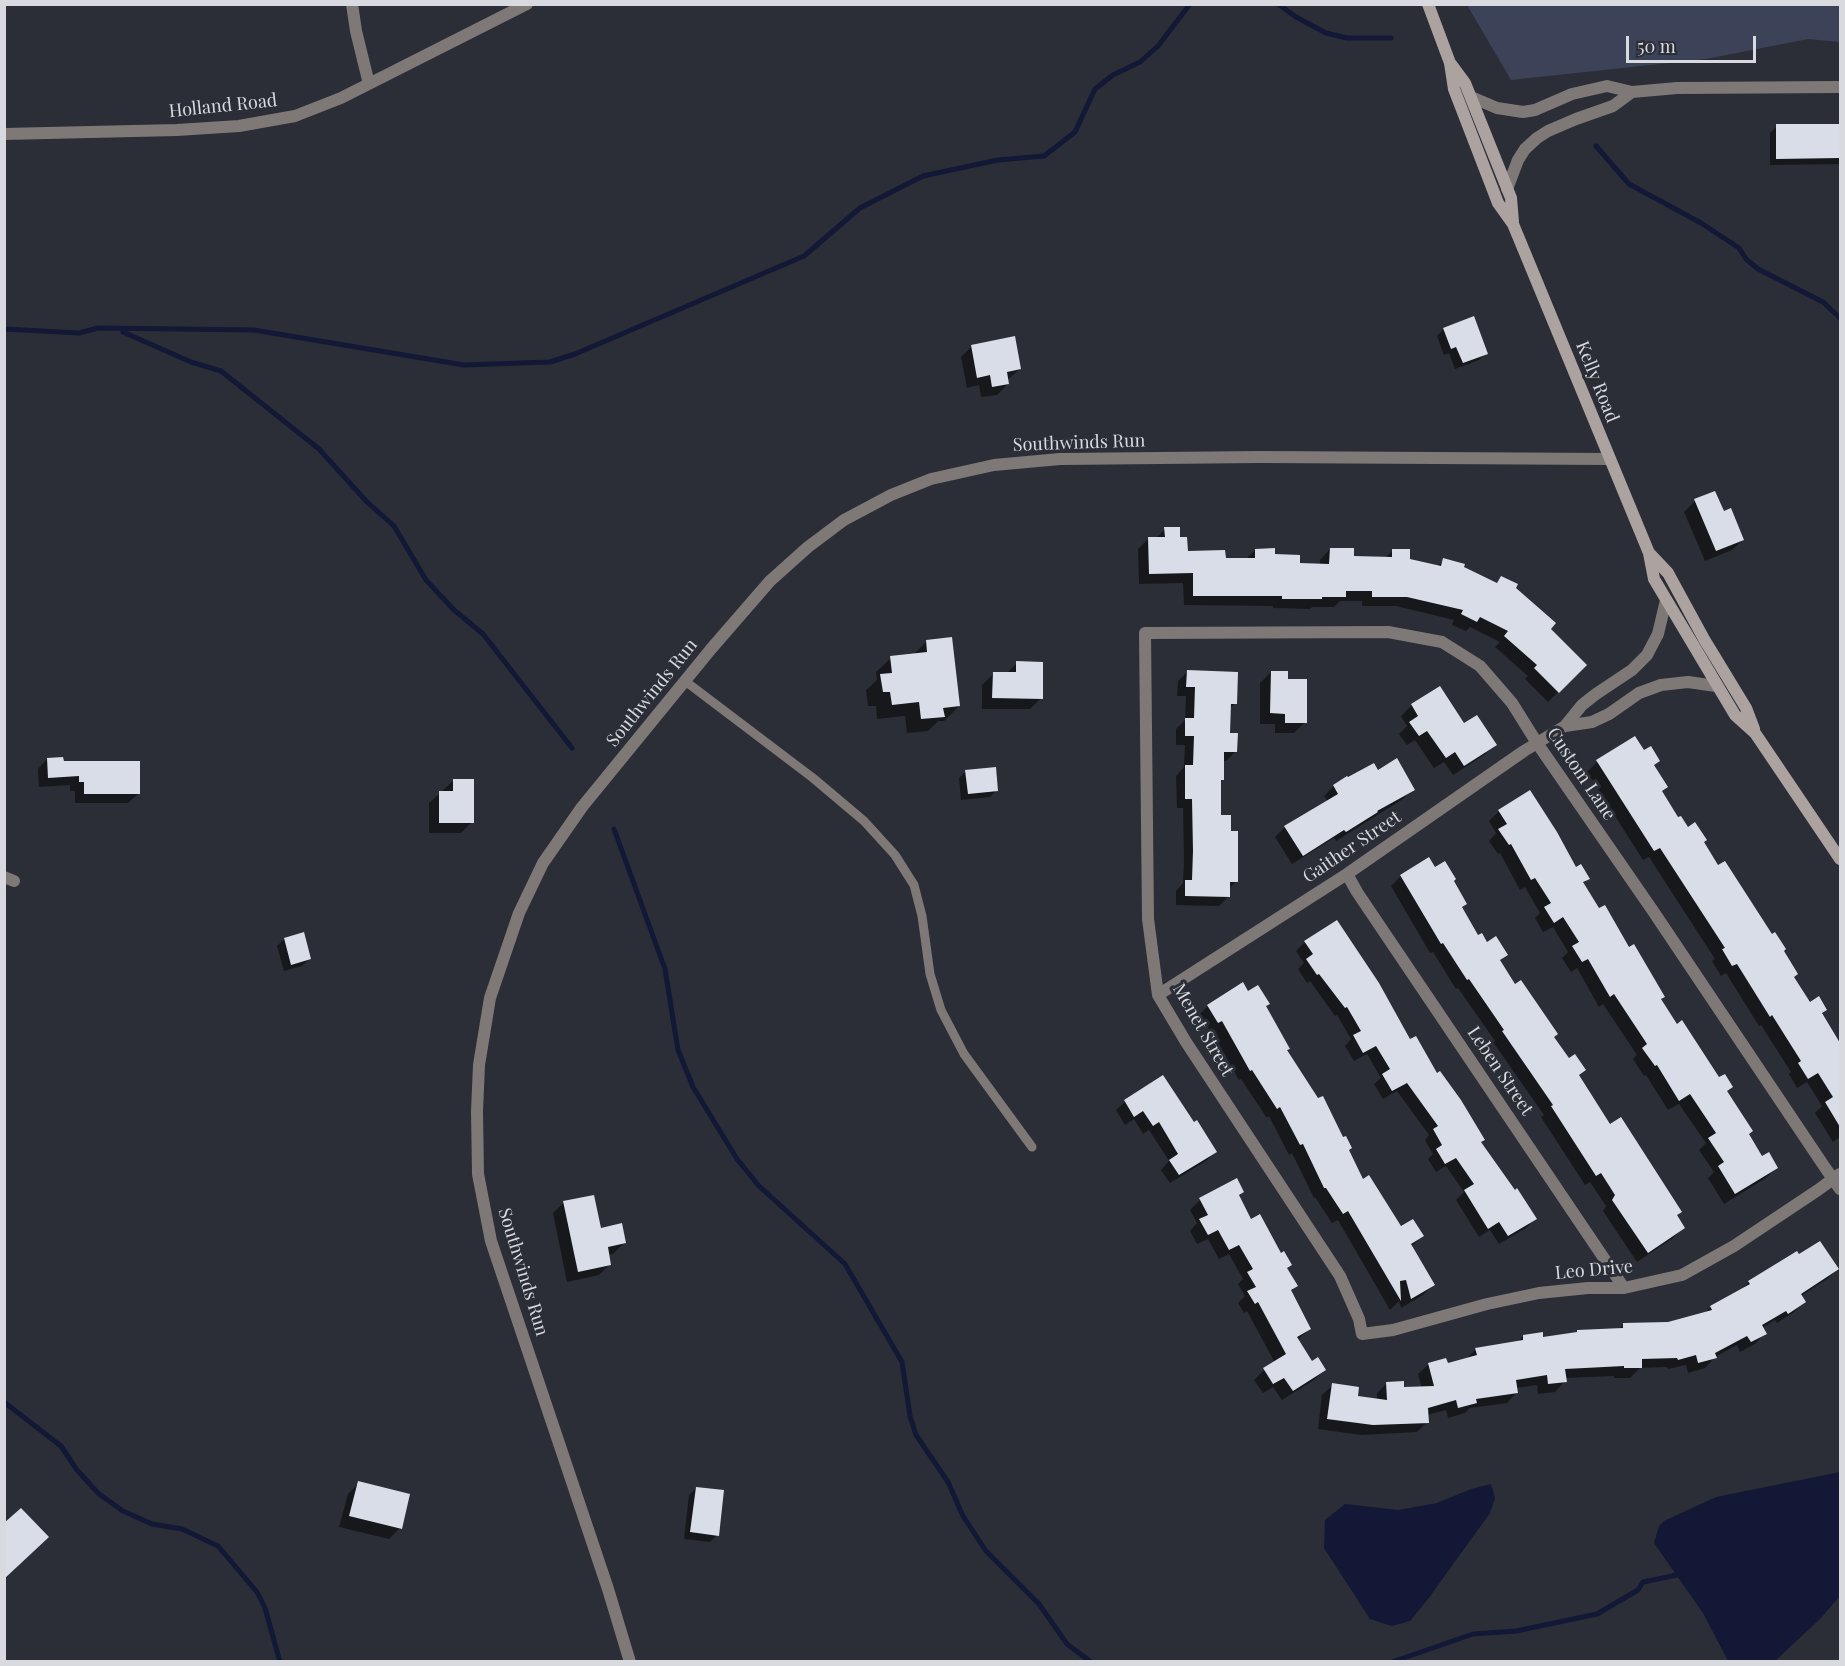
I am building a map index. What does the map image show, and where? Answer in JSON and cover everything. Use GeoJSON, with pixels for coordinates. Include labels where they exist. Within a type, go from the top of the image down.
{"type":"FeatureCollection","features":[{"type":"Feature","properties":{"kind":"street"},"geometry":{"type":"LineString","coordinates":[[352,4],[369,84]]}},
{"type":"Feature","properties":{"kind":"street","name":"Holland Road"},"geometry":{"type":"LineString","coordinates":[[4,134],[177,130],[239,126],[295,116],[341,98],[527,4]]}},
{"type":"Feature","properties":{"kind":"street","name":"Kelly Road"},"geometry":{"type":"LineString","coordinates":[[1428,4],[1450,63],[1454,89],[1498,203],[1513,224],[1649,553],[1654,579],[1735,715],[1755,733],[1840,859]]}},
{"type":"Feature","properties":{"kind":"street","name":"Kelly Road"},"geometry":{"type":"LineString","coordinates":[[1450,63],[1465,83],[1511,198],[1513,224]]}},
{"type":"Feature","properties":{"kind":"street"},"geometry":{"type":"LineString","coordinates":[[1471,97],[1497,108],[1523,112],[1535,110],[1588,89],[1607,86],[1632,92],[1677,88],[1840,87]]}},
{"type":"Feature","properties":{"kind":"street"},"geometry":{"type":"LineString","coordinates":[[1507,189],[1518,160],[1525,149],[1537,138],[1576,118],[1613,106],[1632,92]]}},
{"type":"Feature","properties":{"kind":"street","name":"Southwinds Run"},"geometry":{"type":"LineString","coordinates":[[630,1662],[608,1589],[491,1241],[478,1174],[479,1065],[490,998],[519,913],[543,863],[582,807],[770,581],[807,547],[844,520],[891,495],[932,479],[994,465],[1060,459],[1260,457],[1609,459]]}},
{"type":"Feature","properties":{"kind":"street","name":"Kelly Road"},"geometry":{"type":"LineString","coordinates":[[1649,553],[1668,573],[1699,631],[1746,708],[1755,733]]}},
{"type":"Feature","properties":{"kind":"street","name":"Gaither Street"},"geometry":{"type":"LineString","coordinates":[[1158,995],[1347,874],[1565,726],[1582,705],[1632,670],[1647,655],[1658,634],[1665,600]]}},
{"type":"Feature","properties":{"kind":"street","name":"Custom Lane"},"geometry":{"type":"LineString","coordinates":[[1145,633],[1388,632],[1442,642],[1480,666],[1512,703],[1537,743],[1838,1181]]}},
{"type":"Feature","properties":{"kind":"street","name":"Menet Street"},"geometry":{"type":"LineString","coordinates":[[1145,633],[1148,919],[1158,995],[1186,1042],[1340,1276],[1359,1319],[1362,1334]]}},
{"type":"Feature","properties":{"kind":"street","name":"Gaither Street"},"geometry":{"type":"LineString","coordinates":[[1565,726],[1592,722],[1609,714],[1639,693],[1661,685],[1688,682],[1716,686]]}},
{"type":"Feature","properties":{"kind":"street","name":"Leben Street"},"geometry":{"type":"LineString","coordinates":[[1347,874],[1624,1288]]}},
{"type":"Feature","properties":{"kind":"street","name":"Leo Drive"},"geometry":{"type":"LineString","coordinates":[[1362,1334],[1393,1330],[1487,1304],[1539,1293],[1588,1288],[1624,1288],[1682,1275],[1734,1246],[1838,1181]]}},
{"type":"Feature","properties":{"kind":"lane"},"geometry":{"type":"LineString","coordinates":[[685,681],[813,778],[864,821],[895,855],[914,885],[922,916],[930,974],[941,1010],[964,1054],[1032,1147]]}},
{"type":"Feature","properties":{"kind":"shaded area"},"geometry":{"type":"Polygon","coordinates":[[[1467,5],[1840,5],[1840,42],[1808,39],[1706,59],[1511,80],[1467,5]]]}},
{"type":"Feature","properties":{"kind":"shaded area"},"geometry":{"type":"Polygon","coordinates":[[[1840,1472],[1840,1596],[1821,1618],[1775,1661],[1728,1661],[1703,1613],[1654,1543],[1659,1526],[1664,1521],[1716,1497],[1840,1472]]]}},
{"type":"Feature","properties":{"kind":"shaded area"},"geometry":{"type":"Polygon","coordinates":[[[1491,1484],[1495,1498],[1490,1513],[1410,1621],[1392,1626],[1370,1619],[1324,1548],[1325,1520],[1345,1504],[1398,1510],[1437,1503],[1471,1489],[1491,1484]]]}},
{"type":"Feature","properties":{"kind":"building"},"geometry":{"type":"Polygon","coordinates":[[[1776,124],[1840,124],[1840,158],[1776,159],[1776,124]]]}},
{"type":"Feature","properties":{"kind":"building"},"geometry":{"type":"Polygon","coordinates":[[[1474,316],[1488,354],[1463,363],[1456,347],[1451,349],[1443,328],[1474,316]]]}},
{"type":"Feature","properties":{"kind":"building"},"geometry":{"type":"Polygon","coordinates":[[[1015,336],[1021,369],[1007,372],[1009,384],[992,387],[990,375],[977,378],[971,345],[1015,336]]]}},
{"type":"Feature","properties":{"kind":"building"},"geometry":{"type":"Polygon","coordinates":[[[1715,491],[1724,511],[1731,508],[1744,540],[1716,551],[1694,499],[1715,491]]]}},
{"type":"Feature","properties":{"kind":"building"},"geometry":{"type":"Polygon","coordinates":[[[1164,527],[1180,527],[1180,537],[1187,537],[1188,551],[1225,550],[1226,558],[1255,558],[1255,549],[1275,548],[1275,554],[1300,555],[1300,563],[1329,564],[1330,548],[1354,548],[1354,556],[1392,557],[1392,549],[1410,549],[1410,559],[1441,566],[1443,558],[1465,564],[1464,567],[1497,583],[1501,576],[1518,584],[1516,588],[1556,623],[1551,629],[1587,665],[1559,693],[1534,668],[1537,665],[1504,636],[1508,631],[1480,617],[1477,622],[1461,614],[1463,610],[1407,597],[1372,597],[1372,591],[1346,591],[1346,597],[1322,597],[1322,599],[1282,599],[1282,596],[1193,596],[1193,573],[1149,574],[1148,537],[1165,537],[1164,527]]]}},
{"type":"Feature","properties":{"kind":"building"},"geometry":{"type":"Polygon","coordinates":[[[952,637],[960,706],[943,708],[945,717],[921,719],[919,702],[892,705],[890,692],[883,692],[880,674],[892,673],[890,656],[927,652],[926,640],[952,637]]]}},
{"type":"Feature","properties":{"kind":"building"},"geometry":{"type":"Polygon","coordinates":[[[1016,661],[1043,662],[1043,699],[992,698],[993,672],[1016,672],[1016,661]]]}},
{"type":"Feature","properties":{"kind":"building"},"geometry":{"type":"Polygon","coordinates":[[[1187,670],[1238,672],[1237,704],[1231,704],[1230,733],[1238,733],[1237,752],[1224,752],[1224,780],[1221,780],[1221,815],[1231,815],[1231,831],[1238,831],[1238,882],[1230,882],[1230,897],[1185,896],[1185,880],[1192,880],[1193,851],[1192,799],[1185,799],[1185,765],[1193,765],[1194,736],[1185,736],[1185,718],[1194,718],[1195,687],[1186,687],[1187,670]]]}},
{"type":"Feature","properties":{"kind":"building"},"geometry":{"type":"Polygon","coordinates":[[[1271,671],[1288,671],[1288,679],[1307,679],[1307,723],[1285,723],[1285,714],[1270,713],[1271,671]]]}},
{"type":"Feature","properties":{"kind":"building"},"geometry":{"type":"Polygon","coordinates":[[[1440,686],[1464,723],[1477,715],[1497,745],[1464,766],[1455,752],[1446,758],[1427,731],[1419,736],[1409,722],[1418,716],[1411,704],[1440,686]]]}},
{"type":"Feature","properties":{"kind":"building"},"geometry":{"type":"Polygon","coordinates":[[[1635,736],[1644,750],[1651,746],[1660,761],[1654,765],[1668,787],[1662,791],[1678,817],[1681,816],[1688,827],[1695,822],[1707,840],[1704,842],[1718,865],[1725,861],[1772,934],[1775,932],[1786,949],[1784,951],[1798,974],[1794,977],[1810,1002],[1819,996],[1827,1010],[1822,1013],[1840,1043],[1840,1127],[1825,1102],[1833,1097],[1818,1073],[1808,1079],[1798,1063],[1801,1061],[1772,1015],[1770,1017],[1737,964],[1732,966],[1722,949],[1725,948],[1660,848],[1654,851],[1596,760],[1635,736]]]}},
{"type":"Feature","properties":{"kind":"building"},"geometry":{"type":"Polygon","coordinates":[[[63,757],[64,761],[140,761],[140,794],[84,794],[84,782],[79,782],[79,776],[48,778],[47,758],[63,757]]]}},
{"type":"Feature","properties":{"kind":"building"},"geometry":{"type":"Polygon","coordinates":[[[1397,758],[1415,790],[1303,856],[1284,826],[1338,794],[1333,785],[1347,776],[1374,763],[1378,770],[1397,758]]]}},
{"type":"Feature","properties":{"kind":"building"},"geometry":{"type":"Polygon","coordinates":[[[996,767],[998,791],[968,794],[965,770],[996,767]]]}},
{"type":"Feature","properties":{"kind":"building"},"geometry":{"type":"Polygon","coordinates":[[[453,779],[474,779],[474,823],[439,823],[439,791],[453,791],[453,779]]]}},
{"type":"Feature","properties":{"kind":"building"},"geometry":{"type":"Polygon","coordinates":[[[1530,790],[1576,867],[1581,864],[1590,879],[1583,882],[1599,908],[1605,905],[1629,947],[1634,944],[1665,997],[1661,999],[1677,1024],[1682,1020],[1719,1077],[1725,1074],[1733,1087],[1727,1091],[1753,1131],[1749,1134],[1762,1156],[1769,1152],[1778,1168],[1735,1194],[1718,1166],[1724,1162],[1708,1138],[1716,1133],[1690,1094],[1679,1101],[1657,1065],[1655,1066],[1642,1048],[1647,1044],[1614,994],[1610,997],[1588,959],[1582,962],[1572,946],[1579,942],[1563,917],[1554,923],[1544,907],[1551,903],[1535,878],[1531,880],[1511,844],[1509,845],[1498,829],[1507,824],[1498,810],[1530,790]]]}},
{"type":"Feature","properties":{"kind":"building"},"geometry":{"type":"Polygon","coordinates":[[[1429,857],[1435,867],[1445,861],[1467,904],[1462,907],[1478,935],[1482,933],[1487,942],[1496,936],[1508,955],[1500,960],[1515,984],[1521,980],[1558,1034],[1554,1037],[1569,1058],[1575,1054],[1586,1070],[1579,1075],[1610,1124],[1621,1117],[1682,1212],[1677,1215],[1685,1228],[1648,1253],[1612,1200],[1615,1195],[1601,1173],[1596,1176],[1551,1106],[1553,1105],[1502,1031],[1504,1030],[1443,943],[1441,944],[1400,875],[1429,857]]]}},
{"type":"Feature","properties":{"kind":"building"},"geometry":{"type":"Polygon","coordinates":[[[1337,920],[1379,983],[1410,1039],[1416,1036],[1437,1073],[1440,1071],[1461,1100],[1485,1140],[1481,1142],[1515,1190],[1517,1188],[1537,1219],[1508,1236],[1499,1222],[1488,1229],[1464,1190],[1474,1184],[1456,1158],[1445,1164],[1436,1149],[1442,1145],[1433,1129],[1438,1126],[1407,1083],[1392,1091],[1382,1074],[1390,1069],[1376,1046],[1363,1053],[1353,1035],[1361,1031],[1347,1007],[1345,1008],[1306,959],[1313,954],[1304,941],[1337,920]]]}},
{"type":"Feature","properties":{"kind":"building"},"geometry":{"type":"Polygon","coordinates":[[[304,932],[311,959],[291,965],[284,938],[304,932]]]}},
{"type":"Feature","properties":{"kind":"building"},"geometry":{"type":"Polygon","coordinates":[[[1243,982],[1248,991],[1258,985],[1270,1004],[1266,1006],[1290,1049],[1287,1050],[1318,1098],[1323,1096],[1343,1137],[1346,1136],[1352,1148],[1349,1150],[1363,1179],[1369,1175],[1401,1226],[1413,1219],[1424,1236],[1411,1244],[1435,1285],[1411,1299],[1406,1280],[1400,1281],[1401,1301],[1348,1211],[1343,1214],[1324,1188],[1303,1144],[1300,1145],[1280,1107],[1277,1109],[1252,1070],[1250,1071],[1222,1021],[1218,1023],[1207,1005],[1243,982]]]}},
{"type":"Feature","properties":{"kind":"building"},"geometry":{"type":"Polygon","coordinates":[[[1163,1075],[1194,1122],[1197,1120],[1217,1152],[1179,1175],[1169,1160],[1178,1154],[1159,1122],[1153,1126],[1143,1111],[1134,1117],[1124,1100],[1163,1075]]]}},
{"type":"Feature","properties":{"kind":"building"},"geometry":{"type":"Polygon","coordinates":[[[1237,1178],[1244,1192],[1239,1195],[1251,1219],[1260,1214],[1281,1253],[1284,1251],[1292,1265],[1287,1268],[1298,1286],[1291,1290],[1311,1329],[1297,1337],[1312,1361],[1318,1357],[1326,1370],[1293,1391],[1284,1378],[1273,1384],[1263,1368],[1286,1354],[1258,1302],[1255,1304],[1247,1291],[1256,1287],[1247,1272],[1253,1269],[1239,1245],[1229,1250],[1218,1230],[1208,1235],[1199,1219],[1208,1215],[1199,1198],[1237,1178]]]}},
{"type":"Feature","properties":{"kind":"building"},"geometry":{"type":"Polygon","coordinates":[[[594,1195],[601,1228],[622,1223],[626,1243],[608,1247],[611,1265],[578,1272],[563,1201],[594,1195]]]}},
{"type":"Feature","properties":{"kind":"building"},"geometry":{"type":"Polygon","coordinates":[[[1820,1241],[1839,1269],[1801,1294],[1806,1302],[1788,1314],[1786,1311],[1762,1325],[1767,1334],[1751,1342],[1747,1336],[1715,1353],[1717,1358],[1698,1363],[1696,1355],[1678,1360],[1677,1358],[1642,1359],[1642,1368],[1624,1368],[1624,1366],[1565,1369],[1567,1382],[1548,1384],[1547,1375],[1516,1380],[1518,1393],[1476,1399],[1477,1403],[1458,1408],[1456,1400],[1428,1408],[1429,1423],[1373,1425],[1327,1419],[1332,1383],[1359,1387],[1358,1396],[1387,1400],[1386,1382],[1404,1381],[1404,1387],[1434,1386],[1428,1363],[1446,1358],[1448,1363],[1477,1355],[1475,1348],[1523,1340],[1523,1335],[1543,1332],[1543,1337],[1577,1332],[1577,1330],[1623,1328],[1623,1323],[1668,1322],[1712,1310],[1710,1306],[1750,1284],[1748,1281],[1797,1251],[1799,1254],[1820,1241]]]}},
{"type":"Feature","properties":{"kind":"building"},"geometry":{"type":"Polygon","coordinates":[[[358,1481],[410,1494],[402,1529],[349,1516],[358,1481]]]}},
{"type":"Feature","properties":{"kind":"building"},"geometry":{"type":"Polygon","coordinates":[[[696,1487],[724,1490],[719,1536],[690,1532],[696,1487]]]}},
{"type":"Feature","properties":{"kind":"building"},"geometry":{"type":"Polygon","coordinates":[[[21,1508],[49,1537],[4,1579],[4,1523],[21,1508]]]}},
{"type":"Feature","properties":{"kind":"waterway"},"geometry":{"type":"LineString","coordinates":[[4,329],[79,333],[98,328],[254,330],[464,365],[550,362],[575,354],[804,256],[860,208],[923,176],[998,160],[1044,156],[1075,132],[1095,89],[1113,75],[1140,62],[1158,46],[1190,4]]}},
{"type":"Feature","properties":{"kind":"waterway"},"geometry":{"type":"LineString","coordinates":[[1278,4],[1296,17],[1326,33],[1347,38],[1391,38]]}},
{"type":"Feature","properties":{"kind":"waterway"},"geometry":{"type":"LineString","coordinates":[[1596,146],[1629,184],[1701,223],[1739,248],[1746,259],[1758,269],[1823,302],[1840,318]]}},
{"type":"Feature","properties":{"kind":"waterway"},"geometry":{"type":"LineString","coordinates":[[123,332],[191,362],[221,371],[319,449],[367,502],[394,526],[426,580],[454,610],[483,634],[572,748]]}},
{"type":"Feature","properties":{"kind":"waterway"},"geometry":{"type":"LineString","coordinates":[[614,829],[665,969],[678,1050],[693,1087],[737,1159],[759,1186],[845,1264],[902,1362],[910,1416],[916,1435],[948,1482],[963,1516],[986,1551],[1039,1604],[1067,1644],[1091,1662]]}},
{"type":"Feature","properties":{"kind":"waterway"},"geometry":{"type":"LineString","coordinates":[[4,1402],[61,1446],[77,1470],[99,1494],[123,1511],[152,1524],[182,1529],[218,1546],[257,1592],[265,1608],[280,1662]]}},
{"type":"Feature","properties":{"kind":"waterway"},"geometry":{"type":"LineString","coordinates":[[1392,1662],[1473,1634],[1516,1631],[1597,1614],[1638,1590],[1643,1582],[1682,1574]]}}]}
